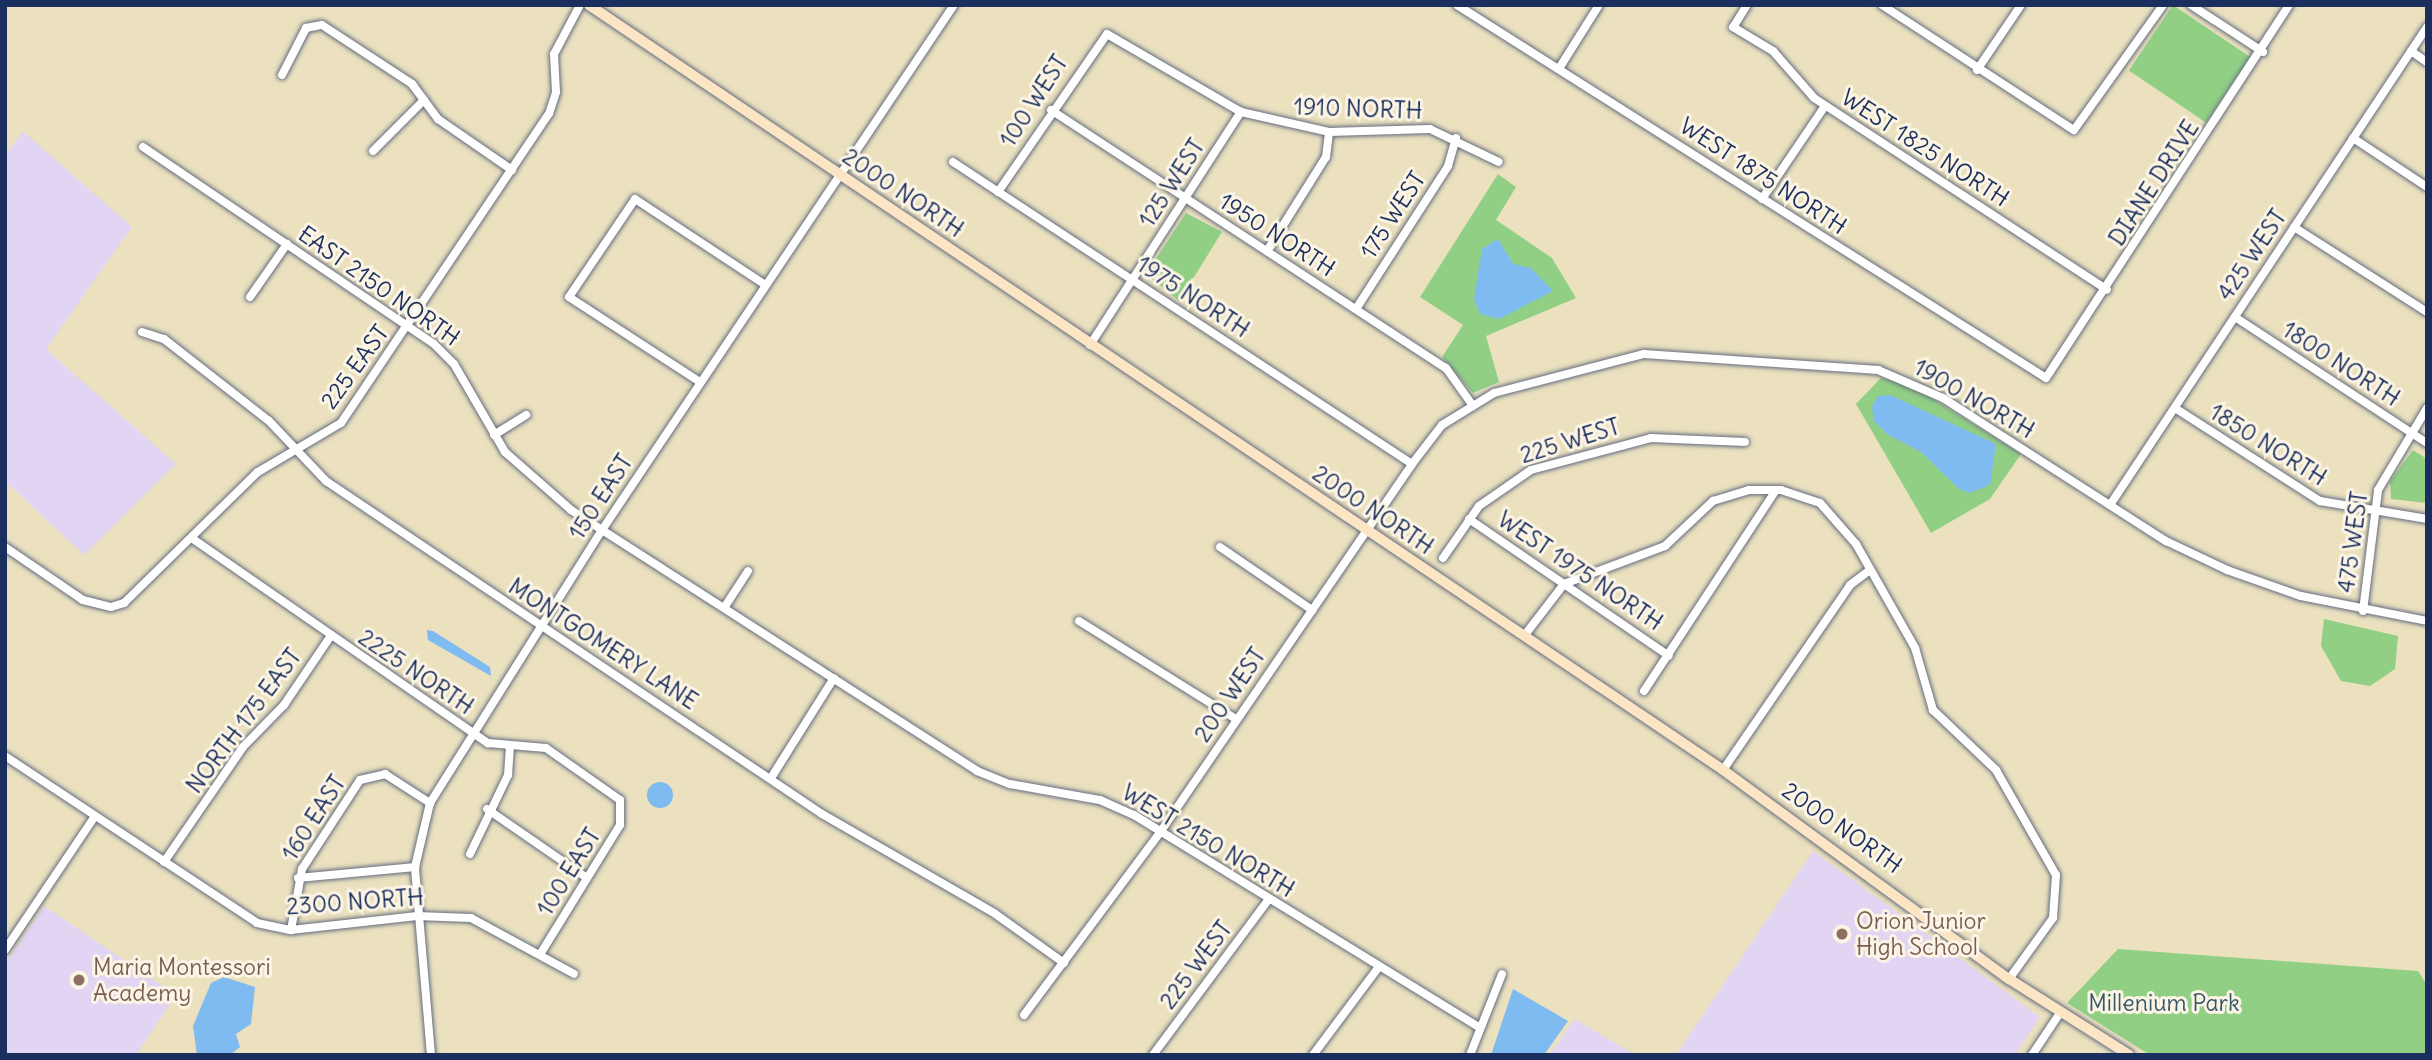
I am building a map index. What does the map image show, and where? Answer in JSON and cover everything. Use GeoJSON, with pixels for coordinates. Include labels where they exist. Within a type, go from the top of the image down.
{"type":"FeatureCollection","features":[{"type":"Feature","properties":{"kind":"street","name":"225 EAST"},"geometry":{"type":"LineString","coordinates":[[5,547],[83,600],[111,607],[136,594],[258,472],[349,414],[549,114],[556,92],[554,54],[580,5]]}},
{"type":"Feature","properties":{"kind":"street","name":"2000 NORTH"},"geometry":{"type":"LineString","coordinates":[[589,5],[1723,770],[2010,979],[2129,1055]]}},
{"type":"Feature","properties":{"kind":"street","name":"150 EAST"},"geometry":{"type":"LineString","coordinates":[[431,1055],[417,916],[415,867],[430,803],[602,530],[836,174],[954,5]]}},
{"type":"Feature","properties":{"kind":"street","name":"WEST 1875 NORTH"},"geometry":{"type":"LineString","coordinates":[[1457,5],[1560,67],[1762,199],[2046,378]]}},
{"type":"Feature","properties":{"kind":"street"},"geometry":{"type":"LineString","coordinates":[[1560,67],[1599,5]]}},
{"type":"Feature","properties":{"kind":"street","name":"WEST 1825 NORTH"},"geometry":{"type":"LineString","coordinates":[[1747,5],[1732,27],[1773,51],[1825,106],[2107,290]]}},
{"type":"Feature","properties":{"kind":"street"},"geometry":{"type":"LineString","coordinates":[[1977,70],[2021,5]]}},
{"type":"Feature","properties":{"kind":"street"},"geometry":{"type":"LineString","coordinates":[[1881,6],[2074,130],[2163,5]]}},
{"type":"Feature","properties":{"kind":"street"},"geometry":{"type":"LineString","coordinates":[[2191,5],[2263,52]]}},
{"type":"Feature","properties":{"kind":"street","name":"DIANE DRIVE"},"geometry":{"type":"LineString","coordinates":[[2046,378],[2263,52],[2289,5]]}},
{"type":"Feature","properties":{"kind":"street"},"geometry":{"type":"LineString","coordinates":[[282,75],[286,58],[313,25],[412,84],[438,119],[512,170]]}},
{"type":"Feature","properties":{"kind":"street","name":"425 WEST"},"geometry":{"type":"LineString","coordinates":[[2110,505],[2427,27]]}},
{"type":"Feature","properties":{"kind":"street","name":"100 WEST"},"geometry":{"type":"LineString","coordinates":[[998,192],[1051,110],[1107,34]]}},
{"type":"Feature","properties":{"kind":"street","name":"1910 NORTH"},"geometry":{"type":"LineString","coordinates":[[1107,34],[1241,113],[1329,132],[1430,129],[1456,138],[1499,162]]}},
{"type":"Feature","properties":{"kind":"street"},"geometry":{"type":"LineString","coordinates":[[2411,51],[2427,62]]}},
{"type":"Feature","properties":{"kind":"street"},"geometry":{"type":"LineString","coordinates":[[373,151],[424,100]]}},
{"type":"Feature","properties":{"kind":"street"},"geometry":{"type":"LineString","coordinates":[[1762,199],[1825,106]]}},
{"type":"Feature","properties":{"kind":"street","name":"1950 NORTH"},"geometry":{"type":"LineString","coordinates":[[1051,110],[1446,368],[1471,403]]}},
{"type":"Feature","properties":{"kind":"street","name":"125 WEST"},"geometry":{"type":"LineString","coordinates":[[1090,345],[1241,113]]}},
{"type":"Feature","properties":{"kind":"street"},"geometry":{"type":"LineString","coordinates":[[1267,251],[1325,158],[1329,132]]}},
{"type":"Feature","properties":{"kind":"street","name":"175 WEST"},"geometry":{"type":"LineString","coordinates":[[1356,309],[1448,166],[1456,138]]}},
{"type":"Feature","properties":{"kind":"street"},"geometry":{"type":"LineString","coordinates":[[2353,138],[2427,187]]}},
{"type":"Feature","properties":{"kind":"street","name":"EAST 2150 NORTH"},"geometry":{"type":"LineString","coordinates":[[143,147],[408,326],[454,364],[494,435],[520,470],[602,530],[834,678]]}},
{"type":"Feature","properties":{"kind":"street","name":"1975 NORTH"},"geometry":{"type":"LineString","coordinates":[[953,162],[1412,464]]}},
{"type":"Feature","properties":{"kind":"street"},"geometry":{"type":"LineString","coordinates":[[700,382],[569,297],[635,199],[764,284]]}},
{"type":"Feature","properties":{"kind":"street"},"geometry":{"type":"LineString","coordinates":[[2294,227],[2427,312]]}},
{"type":"Feature","properties":{"kind":"street"},"geometry":{"type":"LineString","coordinates":[[250,298],[287,244]]}},
{"type":"Feature","properties":{"kind":"street","name":"1800 NORTH"},"geometry":{"type":"LineString","coordinates":[[2235,317],[2427,443]]}},
{"type":"Feature","properties":{"kind":"street","name":"MONTGOMERY LANE"},"geometry":{"type":"LineString","coordinates":[[142,332],[169,342],[297,449],[326,481],[771,778],[994,913],[1064,963]]}},
{"type":"Feature","properties":{"kind":"street","name":"1900 NORTH"},"geometry":{"type":"LineString","coordinates":[[1471,403],[1644,354],[1878,370],[1943,398],[2110,505],[2227,570],[2363,611],[2427,621]]}},
{"type":"Feature","properties":{"kind":"street","name":"200 WEST"},"geometry":{"type":"LineString","coordinates":[[1024,1015],[1161,831],[1412,464],[1442,425],[1471,403]]}},
{"type":"Feature","properties":{"kind":"street","name":"1850 NORTH"},"geometry":{"type":"LineString","coordinates":[[2175,408],[2320,501],[2375,513],[2427,519]]}},
{"type":"Feature","properties":{"kind":"street","name":"475 WEST"},"geometry":{"type":"LineString","coordinates":[[2363,611],[2375,513],[2387,469],[2427,408]]}},
{"type":"Feature","properties":{"kind":"street"},"geometry":{"type":"LineString","coordinates":[[494,435],[526,415]]}},
{"type":"Feature","properties":{"kind":"street","name":"225 WEST"},"geometry":{"type":"LineString","coordinates":[[1443,558],[1469,519],[1501,485],[1562,458],[1651,438],[1745,442]]}},
{"type":"Feature","properties":{"kind":"street"},"geometry":{"type":"LineString","coordinates":[[1644,691],[1776,491]]}},
{"type":"Feature","properties":{"kind":"street"},"geometry":{"type":"LineString","coordinates":[[1524,636],[1564,584],[1665,547],[1699,512],[1733,493],[1776,491],[1806,494],[1820,503],[1871,570],[1915,648],[1933,710],[1996,770],[2056,875],[2053,918],[2010,979]]}},
{"type":"Feature","properties":{"kind":"street","name":"WEST 1975 NORTH"},"geometry":{"type":"LineString","coordinates":[[1469,519],[1669,656]]}},
{"type":"Feature","properties":{"kind":"street","name":"2225 NORTH"},"geometry":{"type":"LineString","coordinates":[[193,539],[331,638],[474,733],[510,749],[546,748],[614,793],[624,808]]}},
{"type":"Feature","properties":{"kind":"street"},"geometry":{"type":"LineString","coordinates":[[1220,547],[1312,610]]}},
{"type":"Feature","properties":{"kind":"street"},"geometry":{"type":"LineString","coordinates":[[1723,770],[1850,585],[1871,570]]}},
{"type":"Feature","properties":{"kind":"street"},"geometry":{"type":"LineString","coordinates":[[724,608],[748,571]]}},
{"type":"Feature","properties":{"kind":"street"},"geometry":{"type":"LineString","coordinates":[[1080,621],[1236,719]]}},
{"type":"Feature","properties":{"kind":"street","name":"NORTH 175 EAST"},"geometry":{"type":"LineString","coordinates":[[164,863],[243,747],[285,705],[331,638]]}},
{"type":"Feature","properties":{"kind":"street"},"geometry":{"type":"LineString","coordinates":[[771,778],[834,678]]}},
{"type":"Feature","properties":{"kind":"street","name":"WEST 2150 NORTH"},"geometry":{"type":"LineString","coordinates":[[834,678],[977,771],[1010,784],[1100,800],[1161,831],[1378,968],[1479,1027]]}},
{"type":"Feature","properties":{"kind":"street"},"geometry":{"type":"LineString","coordinates":[[470,854],[487,809],[508,775],[510,749]]}},
{"type":"Feature","properties":{"kind":"street","name":"2300 NORTH"},"geometry":{"type":"LineString","coordinates":[[5,757],[257,923],[291,930],[417,916],[471,918],[541,953],[574,974]]}},
{"type":"Feature","properties":{"kind":"street","name":"160 EAST"},"geometry":{"type":"LineString","coordinates":[[291,930],[299,878],[360,780],[371,773],[385,775],[430,803]]}},
{"type":"Feature","properties":{"kind":"street","name":"100 EAST"},"geometry":{"type":"LineString","coordinates":[[541,953],[587,878],[624,808]]}},
{"type":"Feature","properties":{"kind":"street"},"geometry":{"type":"LineString","coordinates":[[487,809],[587,878]]}},
{"type":"Feature","properties":{"kind":"street"},"geometry":{"type":"LineString","coordinates":[[5,950],[94,816]]}},
{"type":"Feature","properties":{"kind":"street"},"geometry":{"type":"LineString","coordinates":[[299,878],[415,867]]}},
{"type":"Feature","properties":{"kind":"street","name":"225 WEST"},"geometry":{"type":"LineString","coordinates":[[1153,1055],[1269,899]]}},
{"type":"Feature","properties":{"kind":"street"},"geometry":{"type":"LineString","coordinates":[[1313,1055],[1378,968]]}},
{"type":"Feature","properties":{"kind":"street"},"geometry":{"type":"LineString","coordinates":[[1470,1055],[1502,974]]}},
{"type":"Feature","properties":{"kind":"street"},"geometry":{"type":"LineString","coordinates":[[2032,1055],[2060,1013]]}},
{"type":"Feature","properties":{"kind":"shaded area"},"geometry":{"type":"Polygon","coordinates":[[[23,131],[132,227],[46,349],[176,464],[84,555],[5,481],[5,156],[23,131]]]}},
{"type":"Feature","properties":{"kind":"shaded area","name":"Orion Junior High School"},"geometry":{"type":"Polygon","coordinates":[[[1813,851],[2040,1017],[2015,1055],[1676,1055],[1813,851]]]}},
{"type":"Feature","properties":{"kind":"shaded area","name":"Maria Montessori Academy"},"geometry":{"type":"Polygon","coordinates":[[[44,906],[176,995],[136,1055],[5,1055],[5,964],[44,906]]]}},
{"type":"Feature","properties":{"kind":"shaded area"},"geometry":{"type":"Polygon","coordinates":[[[1575,1019],[1635,1055],[1549,1055],[1575,1019]]]}},
{"type":"Feature","properties":{"kind":"green space"},"geometry":{"type":"Polygon","coordinates":[[[2173,5],[2250,57],[2206,122],[2129,70],[2173,5]]]}},
{"type":"Feature","properties":{"kind":"green space"},"geometry":{"type":"Polygon","coordinates":[[[1498,174],[1516,187],[1496,220],[1552,258],[1576,298],[1486,336],[1499,382],[1473,393],[1442,357],[1463,325],[1420,297],[1498,174]]]}},
{"type":"Feature","properties":{"kind":"green space"},"geometry":{"type":"Polygon","coordinates":[[[1186,213],[1222,232],[1179,301],[1146,274],[1186,213]]]}},
{"type":"Feature","properties":{"kind":"green space"},"geometry":{"type":"Polygon","coordinates":[[[1881,378],[1912,386],[2021,454],[1990,499],[1931,533],[1856,404],[1881,378]]]}},
{"type":"Feature","properties":{"kind":"green space"},"geometry":{"type":"Polygon","coordinates":[[[2413,450],[2427,459],[2427,503],[2391,499],[2390,481],[2413,450]]]}},
{"type":"Feature","properties":{"kind":"green space"},"geometry":{"type":"Polygon","coordinates":[[[2324,619],[2398,636],[2395,669],[2370,686],[2341,681],[2321,646],[2324,619]]]}},
{"type":"Feature","properties":{"kind":"green space","name":"Millenium Park"},"geometry":{"type":"Polygon","coordinates":[[[2118,949],[2418,971],[2427,985],[2427,1055],[2150,1055],[2067,1003],[2118,949]]]}},
{"type":"Feature","properties":{"kind":"water"},"geometry":{"type":"Polygon","coordinates":[[[1498,239],[1513,264],[1531,268],[1553,291],[1499,319],[1480,314],[1474,299],[1482,249],[1498,239]]]}},
{"type":"Feature","properties":{"kind":"water"},"geometry":{"type":"Polygon","coordinates":[[[1890,395],[1996,444],[1990,485],[1970,493],[1959,489],[1921,452],[1887,434],[1874,421],[1872,406],[1878,396],[1890,395]]]}},
{"type":"Feature","properties":{"kind":"water"},"geometry":{"type":"Polygon","coordinates":[[[427,630],[433,631],[490,667],[491,676],[428,640],[427,630]]]}},
{"type":"Feature","properties":{"kind":"water"},"geometry":{"type":"Polygon","coordinates":[[[660,782],[669,786],[673,795],[669,804],[660,808],[651,804],[647,795],[651,786],[660,782]]]}},
{"type":"Feature","properties":{"kind":"water"},"geometry":{"type":"Polygon","coordinates":[[[224,977],[255,987],[251,1024],[236,1034],[240,1047],[230,1055],[197,1055],[193,1026],[211,983],[224,977]]]}},
{"type":"Feature","properties":{"kind":"water"},"geometry":{"type":"Polygon","coordinates":[[[1513,989],[1568,1021],[1544,1055],[1491,1055],[1513,989]]]}},
{"type":"Feature","properties":{"kind":"place","name":"Orion Junior High School"},"geometry":{"type":"Point","coordinates":[1842,934]}},
{"type":"Feature","properties":{"kind":"place","name":"Maria Montessori Academy"},"geometry":{"type":"Point","coordinates":[79,980]}}]}
